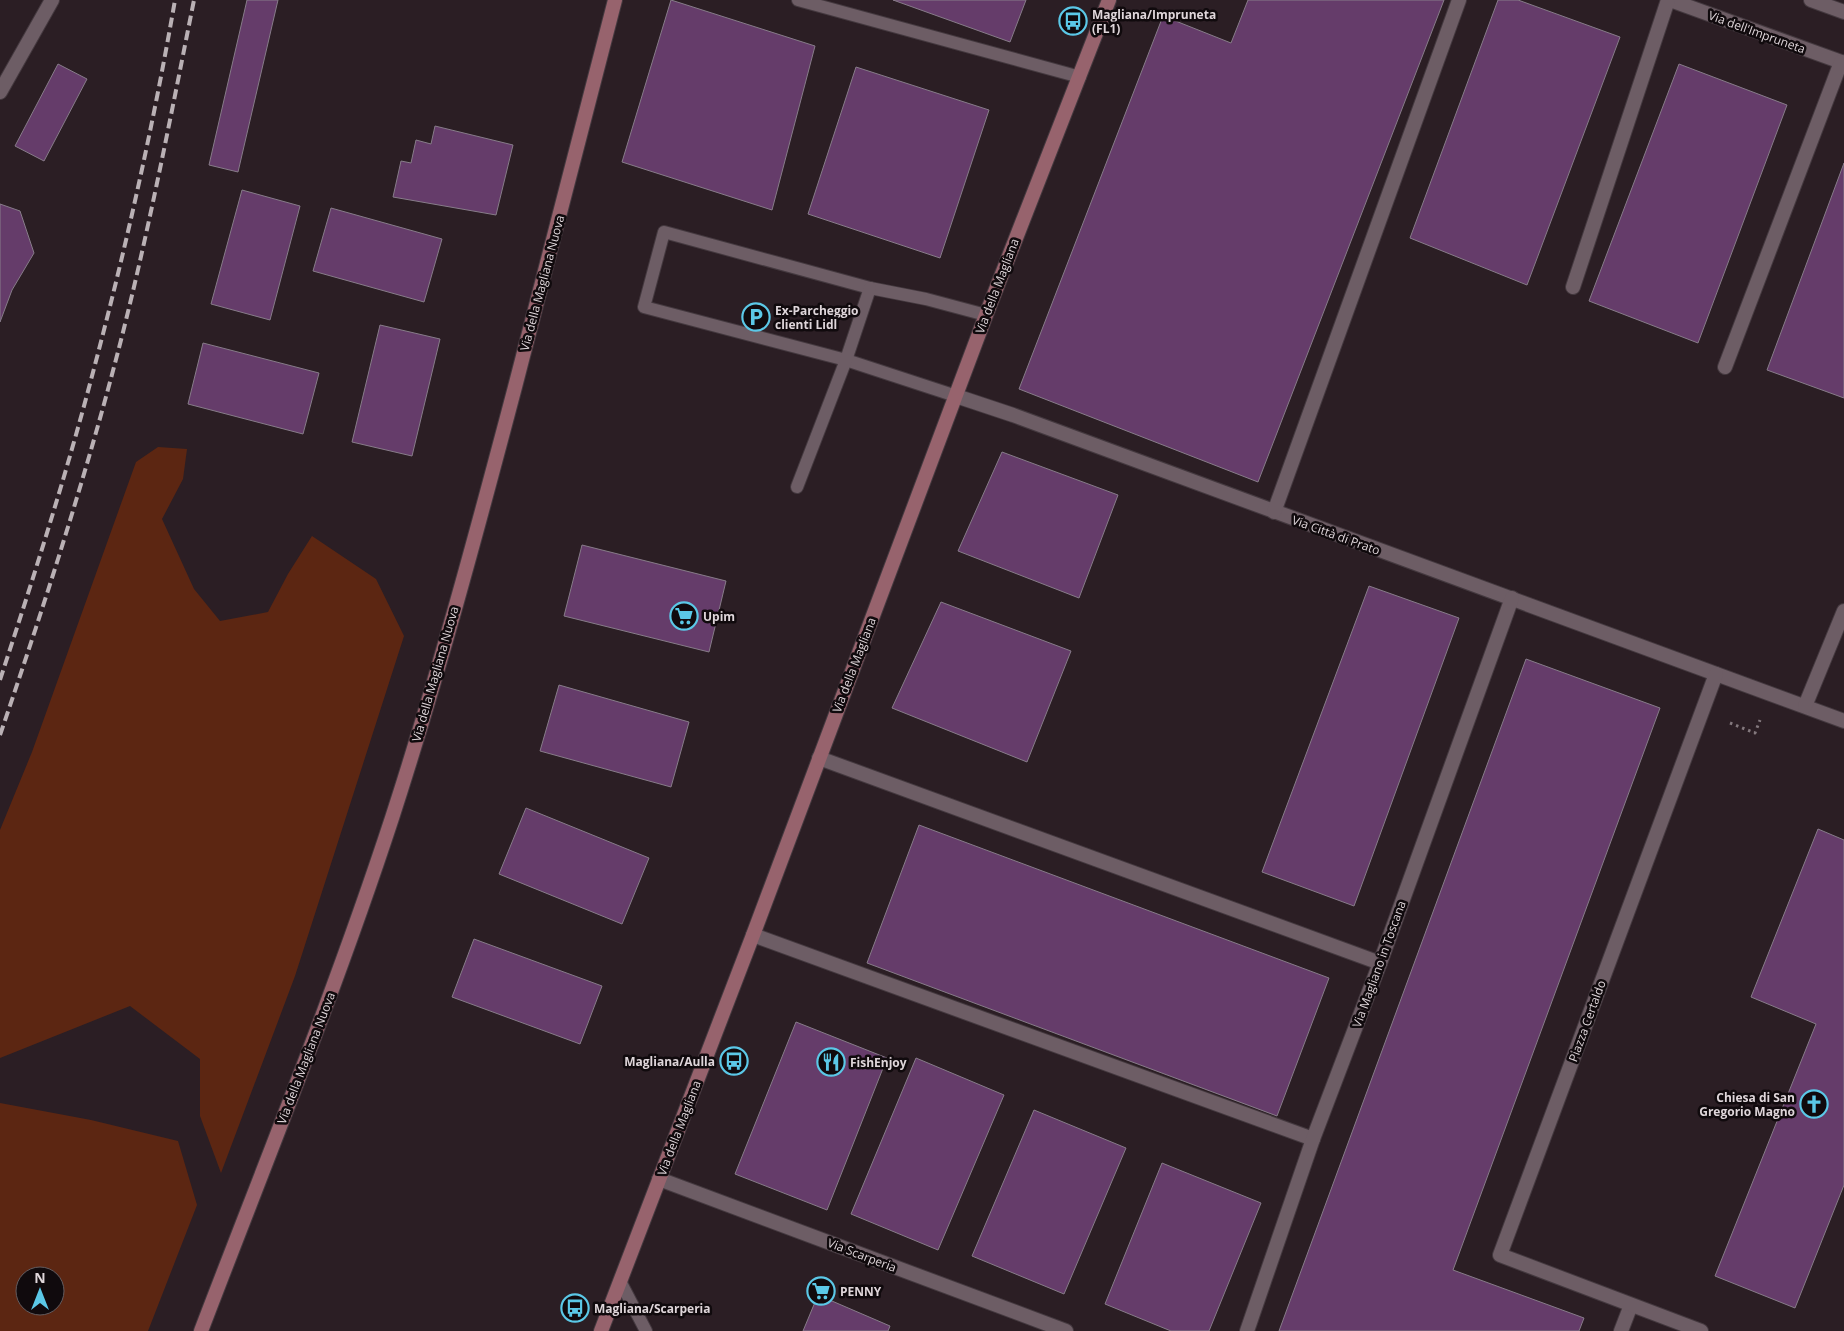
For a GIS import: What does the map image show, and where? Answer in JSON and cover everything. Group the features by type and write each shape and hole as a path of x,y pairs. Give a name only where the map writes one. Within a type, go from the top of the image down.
{"main road":[{"name":"Via della Magliana Nuova","path":"201,1331 352,935 400,791 485,500 615,0"},
{"name":"Via della Magliana","path":"601,1331 753,935 986,315 1109,0"}],"street":[{"path":"0,92 52,0"},
{"path":"1274,512 1459,0"},
{"path":"1572,287 1669,0"},
{"name":"Via dell'Impruneta","path":"1669,0 1842,63"},
{"path":"1811,0 1844,12"},
{"path":"1725,367 1842,63"},
{"name":"Via Città di Prato","path":"956,396 1014,415 1716,674"},
{"name":"Via Magliano in Toscana","path":"1247,1331 1313,1139 1380,964 1512,598"},
{"path":"1805,706 1844,611"},
{"path":"1716,674 1844,721"},
{"name":"Piazza Certaldo","path":"1701,1331 1500,1255 1716,674"},
{"path":"820,758 1380,964"},
{"path":"753,935 1313,1139"},
{"name":"Via Scarperia","path":"659,1180 1066,1331"},
{"path":"1621,1331 1631,1305"}],"lane":[{"path":"798,0 1080,76"},
{"path":"956,396 846,360 644,307 664,232 870,288 926,299 986,315"},
{"path":"796,487 846,360 870,288"},
{"path":"620,1281 646,1331"}],"path":[{"path":"1730,723 1755,733 1760,720"}],"shaded area":[{"path":"158,447 187,449 183,479 162,519 194,589 220,621 268,612 288,574 312,536 376,579 404,636 295,976 221,1173 200,1116 200,1059 130,1006 0,1058 0,830 32,752 136,462"},
{"path":"0,1103 91,1120 178,1141 197,1205 148,1331 0,1331"}],"building":[{"path":"247,0 278,0 238,172 209,165"},
{"path":"671,0 815,46 772,210 622,162"},
{"path":"893,0 1026,0 1010,42"},
{"path":"1248,0 1444,0 1258,482 1019,389 1163,16 1231,43"},
{"path":"1498,0 1518,0 1620,37 1527,285 1410,238"},
{"path":"58,64 87,79 44,161 15,146"},
{"path":"1679,64 1787,105 1698,343 1589,301"},
{"path":"856,67 989,110 940,258 808,214"},
{"path":"435,126 513,145 496,215 393,197 401,161 411,163 416,140 431,144"},
{"path":"1844,163 1844,398 1767,370"},
{"path":"242,190 300,206 270,320 211,304"},
{"path":"0,204 20,211 34,253 12,290 0,322"},
{"path":"331,208 442,239 424,302 313,271"},
{"path":"380,325 440,339 412,456 352,442"},
{"path":"203,343 319,373 303,434 188,404"},
{"path":"1002,452 1118,495 1079,598 958,551"},
{"path":"582,545 726,581 709,652 564,616"},
{"path":"1369,586 1459,618 1354,906 1262,872"},
{"path":"941,602 1071,651 1027,762 892,708"},
{"path":"1526,659 1660,708 1453,1270 1584,1318 1579,1331 1279,1331"},
{"path":"559,685 689,722 671,787 540,751"},
{"path":"526,808 649,858 622,924 499,874"},
{"path":"919,825 1329,978 1277,1116 867,963"},
{"name":"Chiesa di San Gregorio Magno","path":"1818,829 1844,840 1844,1185 1795,1308 1715,1276 1816,1024 1751,997"},
{"path":"474,939 602,986 580,1044 452,997"},
{"path":"796,1022 887,1058 827,1210 735,1174"},
{"path":"916,1058 1004,1095 938,1250 851,1214"},
{"path":"1034,1110 1126,1148 1064,1294 972,1256"},
{"path":"1162,1163 1261,1203 1209,1331 1171,1331 1105,1304"},
{"path":"818,1295 890,1326 888,1331 803,1331"}],"railway":[{"path":"0,680 60,491 104,329 148,142 175,0"},
{"path":"0,735 64,541 120,344 150,215 194,0"}],"place":[{"name":"Magliana/Impruneta (FL1)","path":"1073,21"},
{"name":"Ex-Parcheggio clienti Lidl","path":"756,317"},
{"name":"Upim","path":"684,616"},
{"name":"Magliana/Aulla","path":"734,1061"},
{"name":"FishEnjoy","path":"831,1062"},
{"name":"Chiesa di San Gregorio Magno","path":"1814,1104"},
{"name":"PENNY","path":"821,1291"},
{"name":"Magliana/Scarperia","path":"575,1308"}]}
